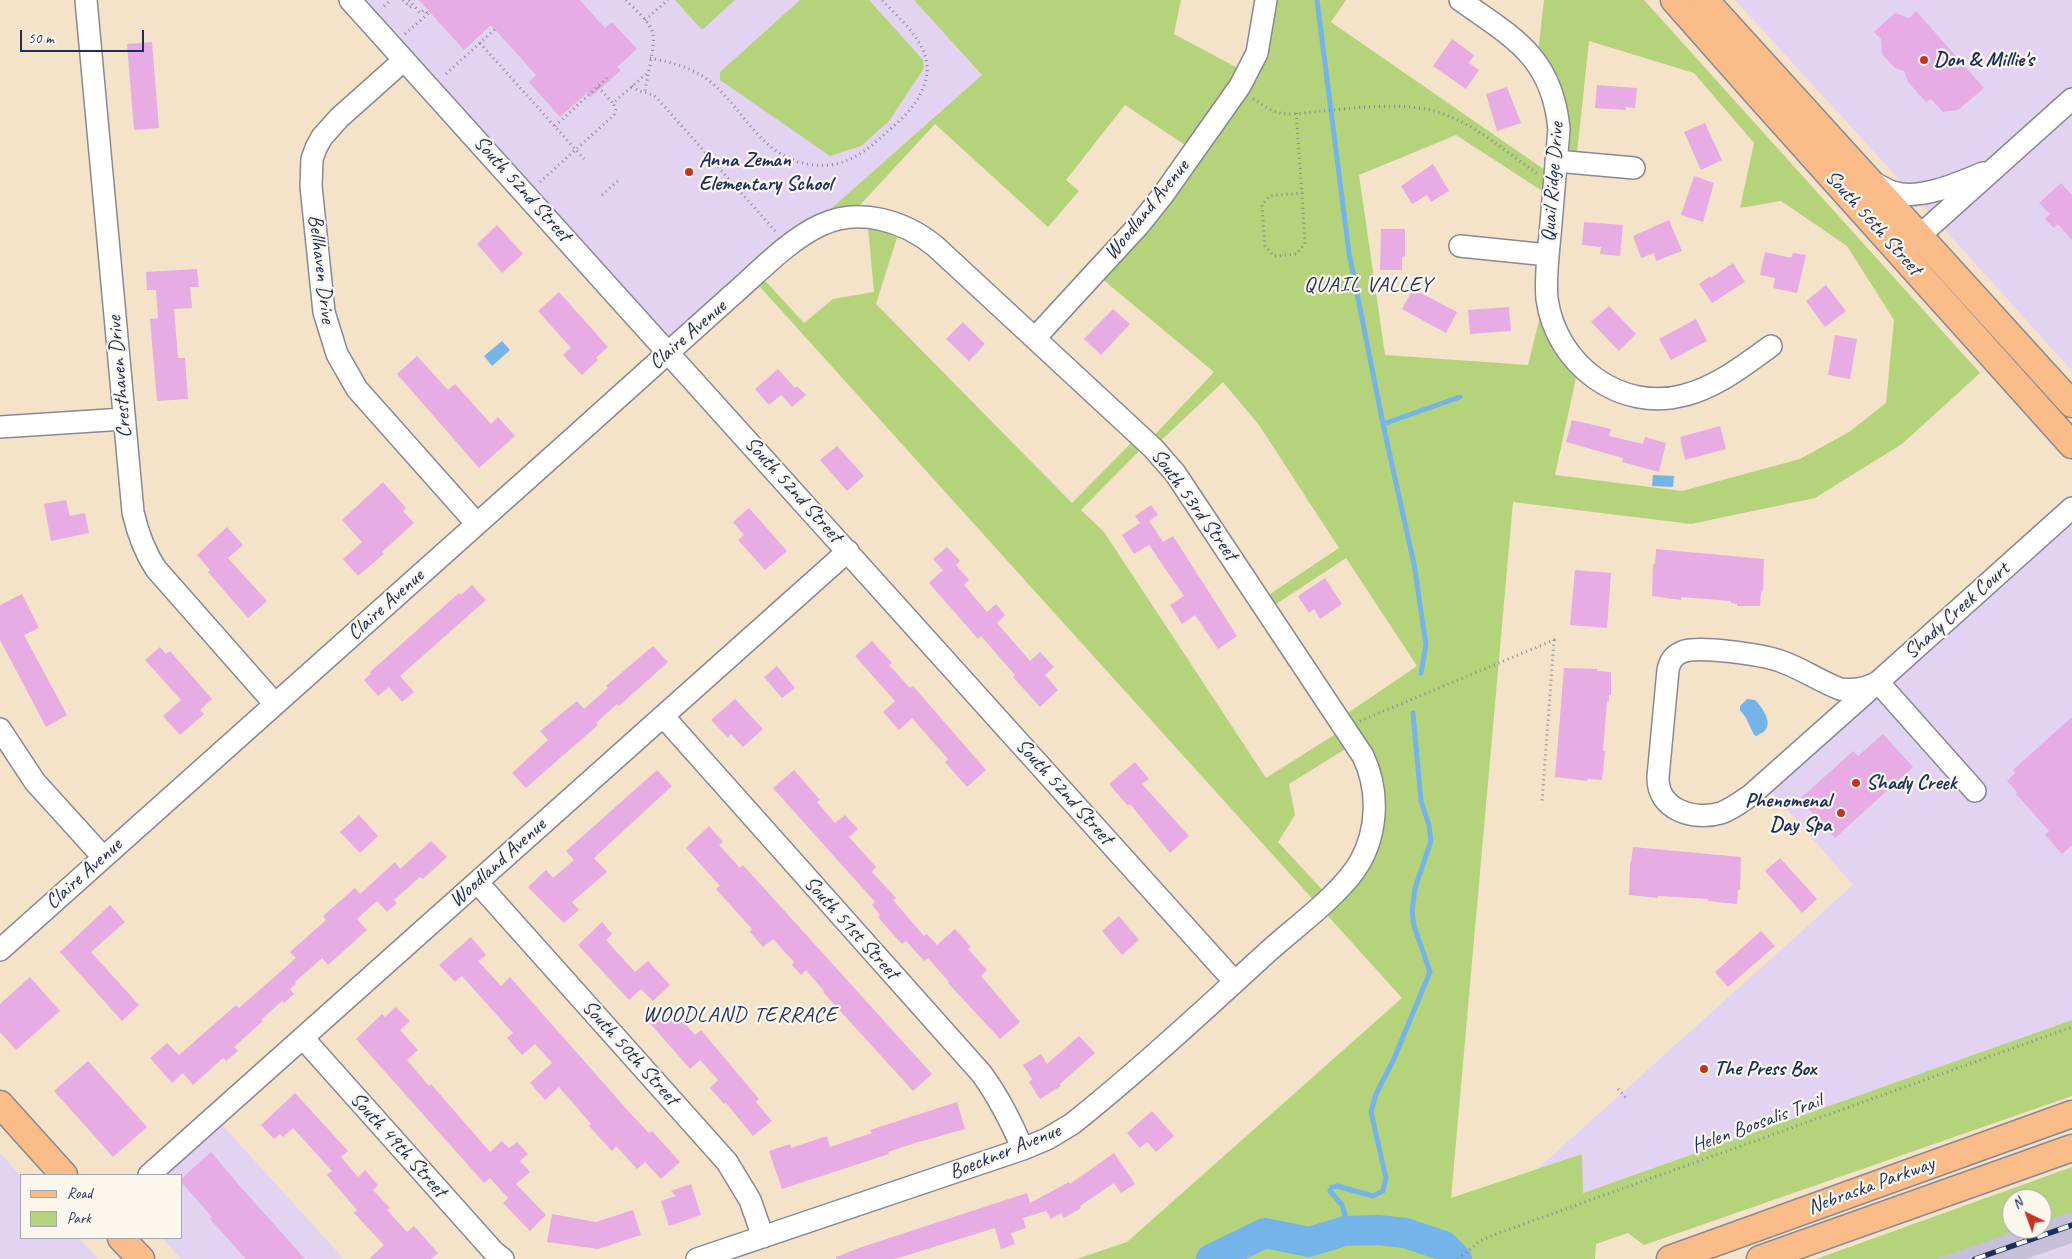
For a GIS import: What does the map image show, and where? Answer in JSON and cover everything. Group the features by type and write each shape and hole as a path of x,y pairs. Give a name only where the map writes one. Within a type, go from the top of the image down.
{"main road":[{"name":"South 56th Street","path":"1674,0 2072,445"},
{"name":"South 56th Street","path":"1705,0 2072,404"},
{"path":"0,1104 63,1174"},
{"name":"Nebraska Parkway","path":"1670,1259 2072,1114"},
{"name":"Nebraska Parkway","path":"1760,1259 2072,1148"},
{"path":"122,1239 140,1259"}],"street":[{"name":"Cresthaven Drive","path":"86,0 132,512 138,534 146,553 156,569 275,704"},
{"name":"South 52nd Street","path":"350,0 1235,982"},
{"name":"Woodland Avenue","path":"1035,338 1145,217 1247,73 1257,53 1266,0"},
{"name":"Quail Ridge Drive","path":"1460,0 1514,38 1526,49 1542,70 1557,108 1559,129 1548,255 1547,299 1559,338 1588,375 1616,390 1648,399 1687,395 1720,380 1771,346"},
{"name":"Bellhaven Drive","path":"404,60 339,118 322,137 312,159 312,186 324,312 337,354 357,389 477,524"},
{"path":"1900,253 2072,99"},
{"path":"1556,161 1634,168"},
{"path":"1869,180 1893,192 1904,194 1919,193 1961,182 1997,167"},
{"name":"South 53rd Street","path":"773,260 821,225 838,219 860,217 888,220 909,229 927,240 1035,338 1153,448 1176,473 1363,756 1369,770 1374,796 1374,817 1371,836 1354,872 1329,897"},
{"path":"1460,246 1548,255"},
{"name":"Claire Avenue","path":"0,950 773,260"},
{"path":"0,428 124,419"},
{"name":"Shady Creek Court","path":"1878,682 1869,687 1850,690 1831,685 1782,662 1766,658 1701,649 1676,655 1670,663 1668,670 1658,778 1661,797 1670,806 1689,813 1711,815 1730,810 1751,795 1878,682 2072,508"},
{"name":"Woodland Avenue","path":"150,1174 848,551"},
{"path":"1878,682 1975,791"},
{"name":"South 51st Street","path":"663,716 981,1073 995,1092 1010,1119 1023,1149"},
{"path":"0,729 35,782 103,857"},
{"name":"South 50th Street","path":"477,882 727,1162 750,1200 763,1237"},
{"name":"Boeckner Avenue","path":"697,1259 1023,1149 1047,1139 1072,1124 1329,897"},
{"name":"South 49th Street","path":"303,1038 499,1255"}],"path":[{"path":"384,6 391,0"},
{"path":"403,0 410,8 413,4"},
{"path":"408,32 429,13 424,10 420,13 409,0"},
{"path":"626,0 645,20 654,35 645,93"},
{"path":"645,20 668,0"},
{"path":"650,58 678,65 705,78 769,146 788,159 818,166 846,162 871,147 908,113 917,101 927,77 928,63 922,45 882,0"},
{"path":"446,74 495,30"},
{"path":"480,43 584,159"},
{"path":"613,103 647,73"},
{"path":"555,126 607,78"},
{"path":"632,86 639,93 650,93 656,97 776,232"},
{"path":"540,182 614,115 616,109 613,103 598,87"},
{"path":"1253,99 1275,111 1287,114 1405,107 1428,110 1446,116 1482,134 1554,185"},
{"path":"1296,113 1302,194 1305,244 1296,254 1274,256 1265,246 1262,205 1270,196 1302,194"},
{"path":"602,195 620,179"},
{"path":"1359,721 1554,640 1542,802"},
{"name":"Helen Boosalis Trail","path":"1458,1259 1480,1241 1496,1234 2072,1027"},
{"path":"1618,1089 1628,1100"}],"shaded area":[{"name":"Anna Zeman Elementary School","path":"350,0 914,0 982,75 669,352"},
{"path":"1735,0 2072,0 2072,371 1927,210"},
{"path":"2072,508 2072,1020 1464,1235 1853,885 1764,783"},
{"path":"214,1116 344,1259 181,1259 163,1239 182,1239 182,1174 150,1174"},
{"path":"0,1153 20,1175 20,1239 80,1239 98,1259 0,1259"},
{"path":"2072,1196 2072,1243 2026,1259 1902,1259 2002,1232 2002,1239 2052,1239 2052,1203"},
{"path":"2072,1243 2072,1259 2026,1259"}],"green space":[{"path":"675,0 735,0 702,30"},
{"path":"800,0 869,0 923,60 924,68 889,121 861,146 830,156 720,80 720,72"},
{"path":"914,0 1181,0 1174,34 1247,73 1266,0 1346,0 1331,22 1555,177 1553,198 1456,135 1359,175 1385,355 1528,365 1547,288 1579,364 1555,475 1682,491 1800,459 1849,432 1886,403 1894,320 1847,246 1781,201 1740,208 1754,143 1694,73 1589,41 1576,163 1556,161 1537,62 1544,0 1644,0 1980,373 1902,444 1815,498 1691,524 1513,502 1451,1198 1582,1154 1583,1193 2072,1020 2072,1096 1644,1245 1628,1233 1596,1244 1595,1259 1077,1259 1127,1242 1402,998 752,278 758,273 804,323 833,299 874,292 867,217 901,225 876,304 1072,503 1139,435 1148,442 1214,372 1095,273 1194,151 1125,105 1066,180 1079,191 1048,227 935,124 848,218 773,260 982,75","holes":["1223,382 1259,425 1339,548 1261,600 1267,610 1346,558 1417,666 1339,719 1345,728 1266,778 1104,532 1081,510 1147,443 1153,448","1355,743 1371,836 1329,897 1278,842 1295,815 1289,784"]},
{"path":"2072,1167 2072,1212 2052,1219 2052,1189 2011,1189"},
{"path":"2002,1192 2002,1236 1936,1259 1816,1259"}],"water":[{"path":"502,341 510,350 492,366 484,356"},
{"path":"1653,475 1674,476 1673,487 1652,486"},
{"path":"1747,699 1755,700 1767,717 1766,729 1757,736 1754,735 1740,710 1740,706"}],"building":[{"path":"419,0 580,0 605,28 612,22 637,49 617,67 621,70 591,97 587,93 560,117 529,82 536,75 491,25 464,50"},
{"name":"Don & Millie's","path":"1916,11 1984,88 1958,110 1943,112 1931,99 1926,102 1908,82 1904,71 1895,68 1882,54 1881,39 1874,32 1895,13 1909,18"},
{"path":"1452,39 1474,55 1469,63 1479,70 1466,89 1433,66"},
{"path":"152,42 159,128 134,130 127,44"},
{"path":"1597,85 1637,88 1635,108 1626,107 1626,110 1595,108"},
{"path":"1507,87 1521,123 1497,131 1486,94"},
{"path":"1705,123 1722,160 1701,170 1684,132"},
{"path":"1433,164 1449,191 1431,202 1427,195 1412,204 1401,186"},
{"path":"1694,176 1714,183 1703,222 1681,215"},
{"path":"2061,183 2072,195 2072,240 2058,224 2054,228 2045,219 2050,214 2039,203"},
{"path":"1669,220 1682,251 1656,261 1654,253 1641,258 1633,236"},
{"path":"1584,222 1623,225 1620,256 1600,254 1601,247 1582,245"},
{"path":"497,225 523,254 502,273 477,244"},
{"path":"1381,229 1405,229 1405,256 1402,257 1402,270 1380,270"},
{"path":"1765,252 1791,258 1793,253 1806,255 1797,293 1773,288 1775,278 1760,275"},
{"path":"1733,263 1745,282 1712,303 1699,284"},
{"path":"197,269 199,287 190,287 192,308 174,309 178,358 185,358 188,399 157,401 150,319 158,318 156,290 147,290 146,272"},
{"path":"1826,285 1846,311 1825,327 1806,301"},
{"path":"1413,289 1457,312 1446,333 1402,309"},
{"path":"559,292 608,347 596,358 598,360 582,375 563,355 571,348 538,311"},
{"path":"1609,306 1636,334 1619,351 1591,322"},
{"path":"1509,307 1511,331 1470,334 1468,310"},
{"path":"1113,309 1130,324 1101,355 1084,339"},
{"path":"1696,319 1707,341 1671,360 1659,339"},
{"path":"963,322 985,344 969,361 946,339"},
{"path":"1835,335 1857,339 1850,379 1828,375"},
{"path":"417,356 448,390 455,384 491,424 498,417 515,436 479,468 397,374"},
{"path":"778,369 795,388 797,386 806,395 792,407 781,395 769,405 755,389"},
{"path":"1572,420 1611,429 1609,436 1643,444 1645,437 1666,443 1659,472 1622,462 1623,458 1566,442"},
{"path":"1720,426 1726,449 1685,460 1680,437"},
{"path":"837,446 864,476 847,491 820,460"},
{"path":"383,482 406,508 403,511 414,523 382,552 384,554 358,576 343,559 362,542 342,520"},
{"path":"66,500 70,516 85,513 89,533 51,541 44,504"},
{"path":"1151,505 1158,515 1149,521 1163,542 1173,536 1237,636 1218,649 1195,615 1182,624 1170,605 1184,596 1149,545 1134,554 1122,535 1140,523 1135,516"},
{"path":"749,508 787,551 765,570 738,540 744,535 733,522"},
{"path":"227,527 243,545 228,558 267,601 248,618 208,572 210,570 197,555"},
{"path":"947,547 960,561 956,565 969,580 964,585 987,612 996,604 1005,615 997,623 1030,661 1040,652 1054,667 1045,675 1058,690 1040,707 1013,677 1015,675 981,636 978,639 929,583 943,570 933,559"},
{"path":"1656,549 1764,559 1763,591 1761,592 1760,606 1737,606 1737,604 1731,603 1731,601 1681,597 1681,600 1652,596 1653,564 1655,564"},
{"path":"1575,570 1611,573 1607,628 1570,625"},
{"path":"1325,578 1342,604 1320,619 1314,609 1309,613 1298,596"},
{"path":"472,585 486,600 400,676 414,692 402,702 389,687 378,696 364,680 371,674 370,672 459,593 461,595"},
{"path":"22,594 39,628 24,635 67,715 46,727 0,640 0,605"},
{"path":"872,641 892,663 889,665 910,688 913,686 986,770 967,787 945,762 948,759 912,718 899,730 883,712 895,701 855,656"},
{"path":"653,646 668,662 619,706 617,704 596,723 598,725 526,788 512,773 548,740 540,731 577,701 584,709 608,688 606,686"},
{"path":"160,647 166,654 170,651 212,699 200,710 204,714 180,735 163,716 181,700 145,660"},
{"path":"777,666 795,688 782,698 764,677"},
{"path":"1564,668 1597,669 1597,671 1611,672 1611,695 1609,695 1609,701 1607,701 1602,780 1588,779 1587,781 1555,777"},
{"path":"735,699 763,729 743,747 731,734 728,738 711,720"},
{"path":"2072,717 2072,845 2062,854 2045,835 2049,831 2007,781 2015,773 2013,770"},
{"name":"Shady Creek","path":"1883,734 1913,767 1835,838 1800,799 1853,751 1858,756"},
{"path":"1135,762 1149,779 1142,784 1189,836 1170,853 1130,804 1128,806 1109,784"},
{"path":"657,770 672,786 594,858 607,872 572,902 579,910 564,923 528,887 546,870 553,878 574,860 566,851"},
{"path":"794,770 820,800 817,802 835,823 845,815 858,829 849,837 876,867 872,872 896,898 893,900 924,936 927,934 937,945 955,929 971,947 968,949 987,970 981,976 1020,1022 1000,1039 948,983 928,958 924,961 906,941 902,944 889,930 878,917 880,915 872,905 875,902 773,788"},
{"path":"359,815 378,836 360,853 340,832"},
{"path":"709,826 723,842 719,845 740,868 743,865 932,1074 913,1091 823,992 806,970 801,975 792,965 794,962 773,939 763,947 750,932 752,929 716,889 720,886 686,848"},
{"path":"431,841 447,857 423,879 420,877 394,900 397,903 387,912 377,901 357,919 367,930 328,965 322,958 295,982 296,984 290,989 294,994 284,1003 282,1001 261,1020 263,1021 234,1047 238,1051 226,1061 223,1058 193,1085 183,1073 172,1083 150,1058 167,1043 179,1055 236,1005 239,1008 296,958 290,952 326,920 323,916 355,888 360,894 395,862 400,869"},
{"path":"1633,847 1741,857 1740,890 1738,890 1737,904 1708,901 1708,899 1658,896 1658,898 1629,895 1630,862"},
{"path":"1780,858 1817,899 1802,913 1765,871"},
{"path":"110,905 125,922 91,952 139,1005 122,1021 60,952"},
{"path":"1119,916 1139,940 1122,955 1102,931"},
{"path":"602,922 612,934 606,940 635,972 648,961 670,985 653,1001 641,989 629,1000 578,945"},
{"path":"1761,931 1775,946 1728,987 1715,972"},
{"path":"471,937 486,955 478,961 501,986 510,977 630,1113 649,1133 652,1131 680,1162 661,1179 645,1162 637,1169 616,1146 612,1151 589,1126 591,1124 559,1087 545,1100 530,1083 552,1063 535,1044 522,1055 507,1038 513,1033 462,976 455,982 439,965"},
{"path":"30,977 60,1011 16,1050 0,1032 0,1004"},
{"path":"668,1004 695,1035 701,1030 759,1099 756,1102 772,1121 753,1136 726,1103 724,1104 710,1088 718,1080 700,1060 690,1069 648,1021"},
{"path":"396,1007 410,1021 400,1030 418,1050 407,1060 429,1086 431,1084 490,1152 502,1141 509,1148 517,1142 528,1154 520,1161 530,1172 516,1184 546,1215 530,1231 503,1203 508,1198 490,1178 484,1183 356,1039 382,1014 385,1017"},
{"path":"1079,1036 1095,1053 1060,1084 1061,1086 1040,1099 1029,1082 1032,1079 1023,1065 1041,1054 1047,1064"},
{"path":"88,1061 147,1127 113,1157 54,1091"},
{"path":"295,1093 348,1151 341,1157 358,1177 365,1170 378,1185 373,1190 390,1208 387,1210 407,1232 414,1226 438,1253 431,1259 369,1259 384,1245 354,1213 357,1210 327,1175 332,1171 293,1128 283,1137 280,1134 274,1139 261,1125"},
{"path":"957,1102 965,1129 915,1143 888,1152 889,1154 782,1189 769,1151 790,1144 791,1148 827,1136 830,1147 872,1133 870,1130"},
{"path":"1152,1111 1174,1136 1156,1152 1147,1142 1140,1148 1127,1133"},
{"path":"211,1152 305,1259 246,1259 210,1219 212,1217 182,1183 182,1178"},
{"path":"1114,1153 1135,1184 1121,1193 1114,1183 1080,1206 1081,1208 1064,1218 1061,1213 1051,1219 1046,1211 1023,1218 1026,1228 1011,1233 1015,1244 1001,1249 995,1228 895,1259 836,1259 836,1257 859,1248 1027,1193 1030,1203 1069,1182 1070,1184"},
{"path":"691,1184 701,1215 669,1226 661,1201 676,1196 671,1191"},
{"path":"633,1210 641,1235 598,1249 547,1242 552,1214 596,1222"}],"waterway":[{"path":"1317,0 1349,253 1383,424 1414,564 1426,645 1421,673"},
{"path":"1383,424 1460,397"},
{"path":"1345,1231 1345,1215 1342,1205 1330,1191 1332,1187 1337,1186 1373,1196 1383,1191 1386,1178 1371,1112 1376,1094 1393,1061 1430,972 1414,926 1412,912 1415,888 1431,841 1429,825 1421,801 1413,713"},
{"path":"1211,1259 1265,1233 1309,1242 1345,1231 1378,1230 1405,1233 1444,1246 1457,1259"}],"railway":[{"path":"1975,1259 2072,1225"}],"place":[{"name":"Don & Millie's","path":"1924,60"},
{"name":"Anna Zeman Elementary School","path":"689,172"},
{"name":"Shady Creek","path":"1856,783"},
{"name":"Phenomenal Day Spa","path":"1841,813"},
{"name":"The Press Box","path":"1704,1069"}],"district":[{"name":"QUAIL VALLEY","path":"1368,285"},
{"name":"WOODLAND TERRACE","path":"740,1015"}]}
